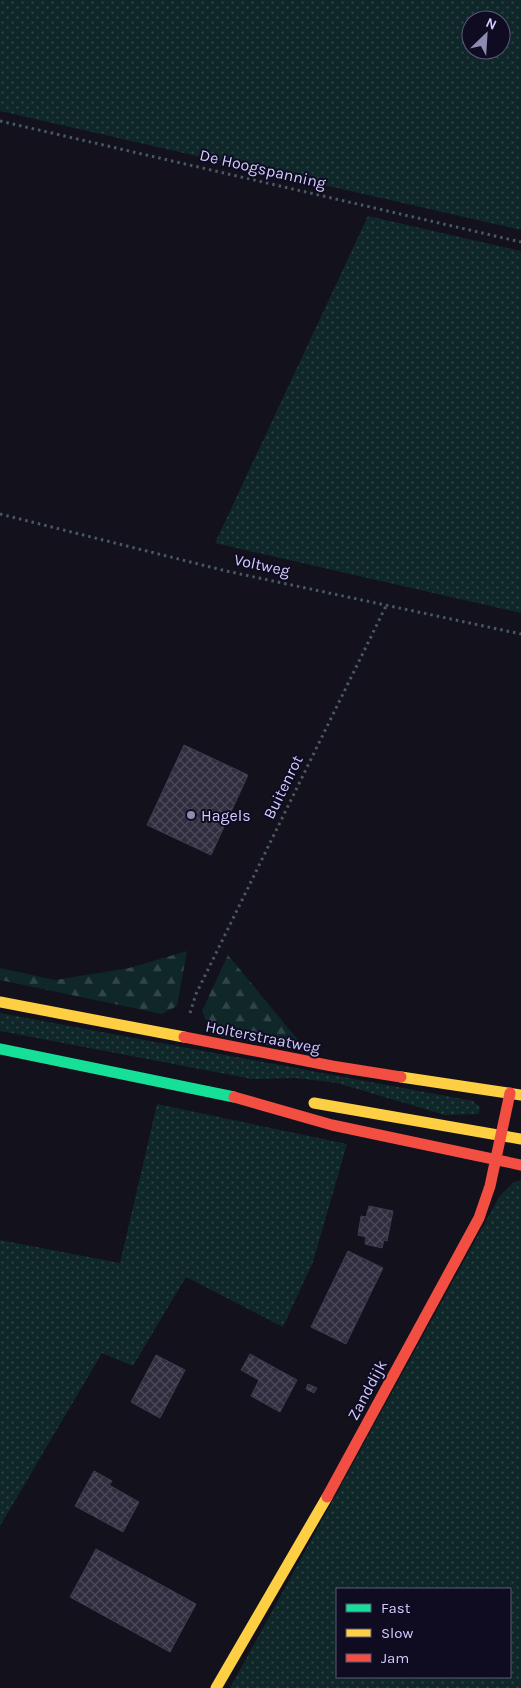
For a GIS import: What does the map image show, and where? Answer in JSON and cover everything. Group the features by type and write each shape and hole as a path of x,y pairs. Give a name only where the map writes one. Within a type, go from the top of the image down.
{"street":[{"name":"Holterstraatweg","path":"0,1002 184,1039 332,1066 515,1094"},
{"path":"0,1050 248,1100 332,1125 521,1165"},
{"name":"Zanddijk","path":"216,1688 348,1460 479,1218 496,1160 500,1134 515,1094"},
{"path":"248,1100 297,1102 500,1134 521,1139"}],"path":[{"name":"De Hoogspanning","path":"0,121 521,242"},
{"name":"Voltweg","path":"0,514 226,571 521,634"},
{"name":"Buitenrot","path":"184,1039 196,994 387,604"}],"green space":[{"path":"0,0 521,0 521,230 0,111"},
{"path":"368,216 521,251 521,613 215,543"},
{"path":"187,951 177,1006 162,1014 0,980 0,968 55,980 129,968"},
{"path":"228,955 308,1052 212,1035 202,1011"},
{"path":"0,1013 473,1101 480,1107 479,1114 445,1115 337,1083 296,1078 252,1079 0,1031"},
{"path":"157,1104 347,1144 313,1262 283,1327 186,1277 133,1366 102,1353 0,1526 0,1240 120,1263"},
{"path":"521,1180 521,1688 230,1688 499,1197 514,1182"}],"building":[{"path":"184,745 248,775 211,855 147,825"},
{"path":"369,1206 393,1211 387,1241 384,1240 382,1248 365,1244 366,1237 358,1235 361,1216 366,1217"},
{"path":"348,1251 383,1268 346,1344 311,1327"},
{"path":"250,1354 297,1380 280,1412 251,1396 259,1380 241,1370"},
{"path":"156,1355 185,1370 160,1418 131,1402"},
{"path":"308,1384 317,1388 314,1393 306,1389"},
{"path":"94,1471 112,1481 109,1485 139,1502 123,1532 75,1506"},
{"path":"96,1549 196,1604 170,1652 70,1597"}],"traffic: fast":[{"path":"0,1049 234,1097"}],"traffic: slow":[{"path":"0,1002 184,1037"},
{"path":"401,1077 521,1095"},
{"path":"314,1103 521,1139"},
{"path":"216,1688 327,1497"}],"traffic: jam":[{"path":"184,1037 332,1066 401,1077"},
{"path":"327,1497 479,1218 490,1186 510,1093"},
{"path":"234,1097 332,1125 521,1165"}],"place":[{"name":"Hagels","path":"191,815"}]}
